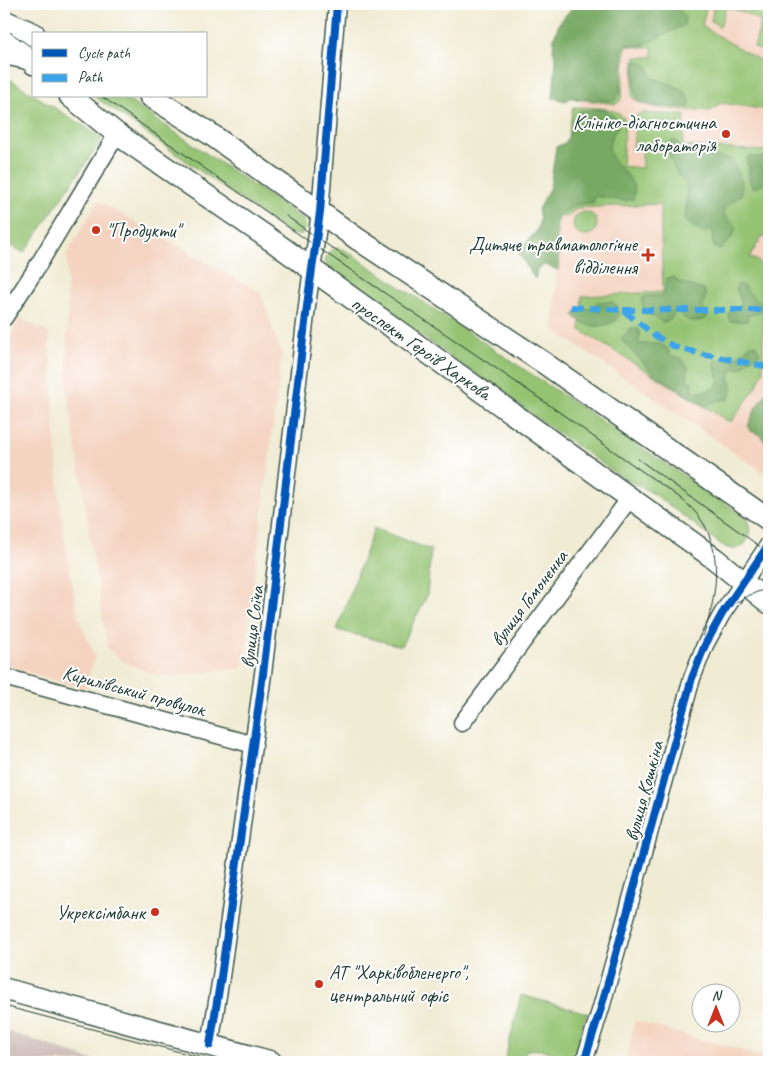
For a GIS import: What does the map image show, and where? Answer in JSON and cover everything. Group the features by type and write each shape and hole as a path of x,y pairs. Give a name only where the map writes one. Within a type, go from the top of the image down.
{"main road":[{"path":"4,21 32,33"},
{"path":"4,32 32,62"},
{"name":"проспект Героїв Харкова","path":"72,98 117,134 274,242 715,559 769,603"},
{"path":"153,98 209,134 361,242 544,363 769,520"},
{"path":"4,989 271,1062"}],"street":[{"name":"вулиця Соїча","path":"210,1045 254,745 311,270 320,212 337,4"},
{"path":"4,56 32,63"},
{"path":"4,318 117,134"},
{"name":"вулиця Гомоненка","path":"462,723 630,498"},
{"name":"вулиця Кошкіна","path":"584,1062 601,1008 692,678 714,626 769,544"},
{"name":"Кирилівський провулок","path":"4,677 254,745"}],"shaded area":[{"path":"683,4 769,4 769,476 554,330 558,230 596,16 680,20"},
{"path":"98,201 260,292 282,355 243,668 160,677 122,661 107,647 67,389 67,254"},
{"path":"20,318 49,333 60,511 78,618 95,656 85,689 4,665 4,348"},
{"path":"635,1021 769,1058 769,1062 625,1062"},
{"path":"4,1030 98,1062 4,1062"}],"green space":[{"path":"575,4 674,4 685,17 684,25 643,45 627,45 622,49 623,61 620,93 615,100 570,98 566,101 553,98 556,59 553,49 554,38 559,23"},
{"path":"591,4 677,4 682,7 683,4 707,4 702,26 769,66 769,110 721,103 711,111 681,110 638,102 632,97 634,61 636,57 652,57 653,48 626,46 620,101 616,104 575,99"},
{"path":"714,4 769,4 769,55 754,47 761,22 745,13 726,7 720,27 711,21"},
{"path":"640,61 649,68 652,78 678,87 688,95 689,107 651,106 639,102 635,92 634,77 635,62"},
{"path":"4,75 32,94 32,98 39,98 103,138 24,253 4,242"},
{"path":"97,98 125,98 304,220 306,226 302,234 288,233"},
{"path":"573,107 603,108 617,112 622,116 625,121 622,166 642,168 642,149 633,148 636,116 642,113 685,115 683,146 769,151 769,237 767,239 762,236 750,257 758,261 763,269 763,371 757,386 732,421 728,421 580,330 582,296 663,292 660,204 577,208 567,217 561,216 556,211"},
{"path":"601,109 610,113 617,123 618,127 612,137 609,148 615,161 633,184 633,199 624,201 597,196 594,198 594,202 575,205 563,213 557,221 558,270 544,265 537,270 535,279 519,254 537,231 540,220 538,209 550,187 556,147 566,142 579,111"},
{"path":"678,142 682,153 732,159 742,181 741,195 724,208 724,215 736,228 731,238 720,250 714,247 712,240 714,234 710,229 703,233 686,221 687,187 675,169 670,155 668,143"},
{"path":"749,156 769,158 769,180 757,187 752,187 749,179 747,158"},
{"path":"585,212 590,213 596,219 596,229 590,235 585,236 580,235 574,229 573,224 574,219 580,213"},
{"path":"337,248 345,250 738,512 746,519 750,528 745,544 733,549 721,544 654,494 618,475 328,270 325,260 330,251"},
{"path":"673,277 681,283 704,290 705,298 702,306 707,318 691,321 675,312 670,320 662,323 656,317 646,314 642,302 643,298 664,295 667,278"},
{"path":"741,284 762,305 760,312 747,316 747,321 730,321 728,313 741,305 736,289 737,285"},
{"path":"612,302 618,306 619,315 614,322 593,326 583,323 574,316 577,310 592,308 596,303"},
{"path":"628,329 639,330 639,344 660,344 667,348 670,355 682,359 688,367 687,381 692,382 691,389 698,393 715,388 719,381 714,361 739,356 749,346 755,344 760,353 741,368 733,369 729,379 732,389 728,399 718,400 706,406 653,373 625,344 622,339 623,336 627,333"},
{"path":"769,393 769,444 764,441 761,435 750,431 748,426 756,407 766,394"},
{"path":"374,528 431,550 427,596 401,646 337,630"},
{"path":"521,995 587,1013 573,1062 550,1052 539,1050 527,1050 521,1061 505,1059"}],"tram line":[{"path":"4,28 32,48"},
{"path":"104,98 670,490 685,502 704,524 712,543 715,562 715,583 712,603 701,643 687,681 582,1062"},
{"path":"286,216 348,259"},
{"path":"638,459 769,553"},
{"path":"707,635 719,618 733,605 750,595 769,588"},
{"path":"4,1006 218,1062"}],"marked path":[{"path":"571,307 623,310 654,335 675,347 769,367"},
{"path":"623,310 769,310"}],"cycle path":[{"path":"210,1045 263,674 320,212 337,4"},
{"path":"584,1062 601,1008 692,678 705,645 722,614 769,544"}],"place":[{"name":"Клініко-діагностична лабораторія","path":"726,134"},
{"name":"\"Продукти\"","path":"96,230"},
{"name":"Дитяче травматологічне відділення","path":"648,255"},
{"name":"Укрексімбанк","path":"155,912"},
{"name":"АТ \"Харківобленерго\", центральний офіс","path":"319,984"}]}
